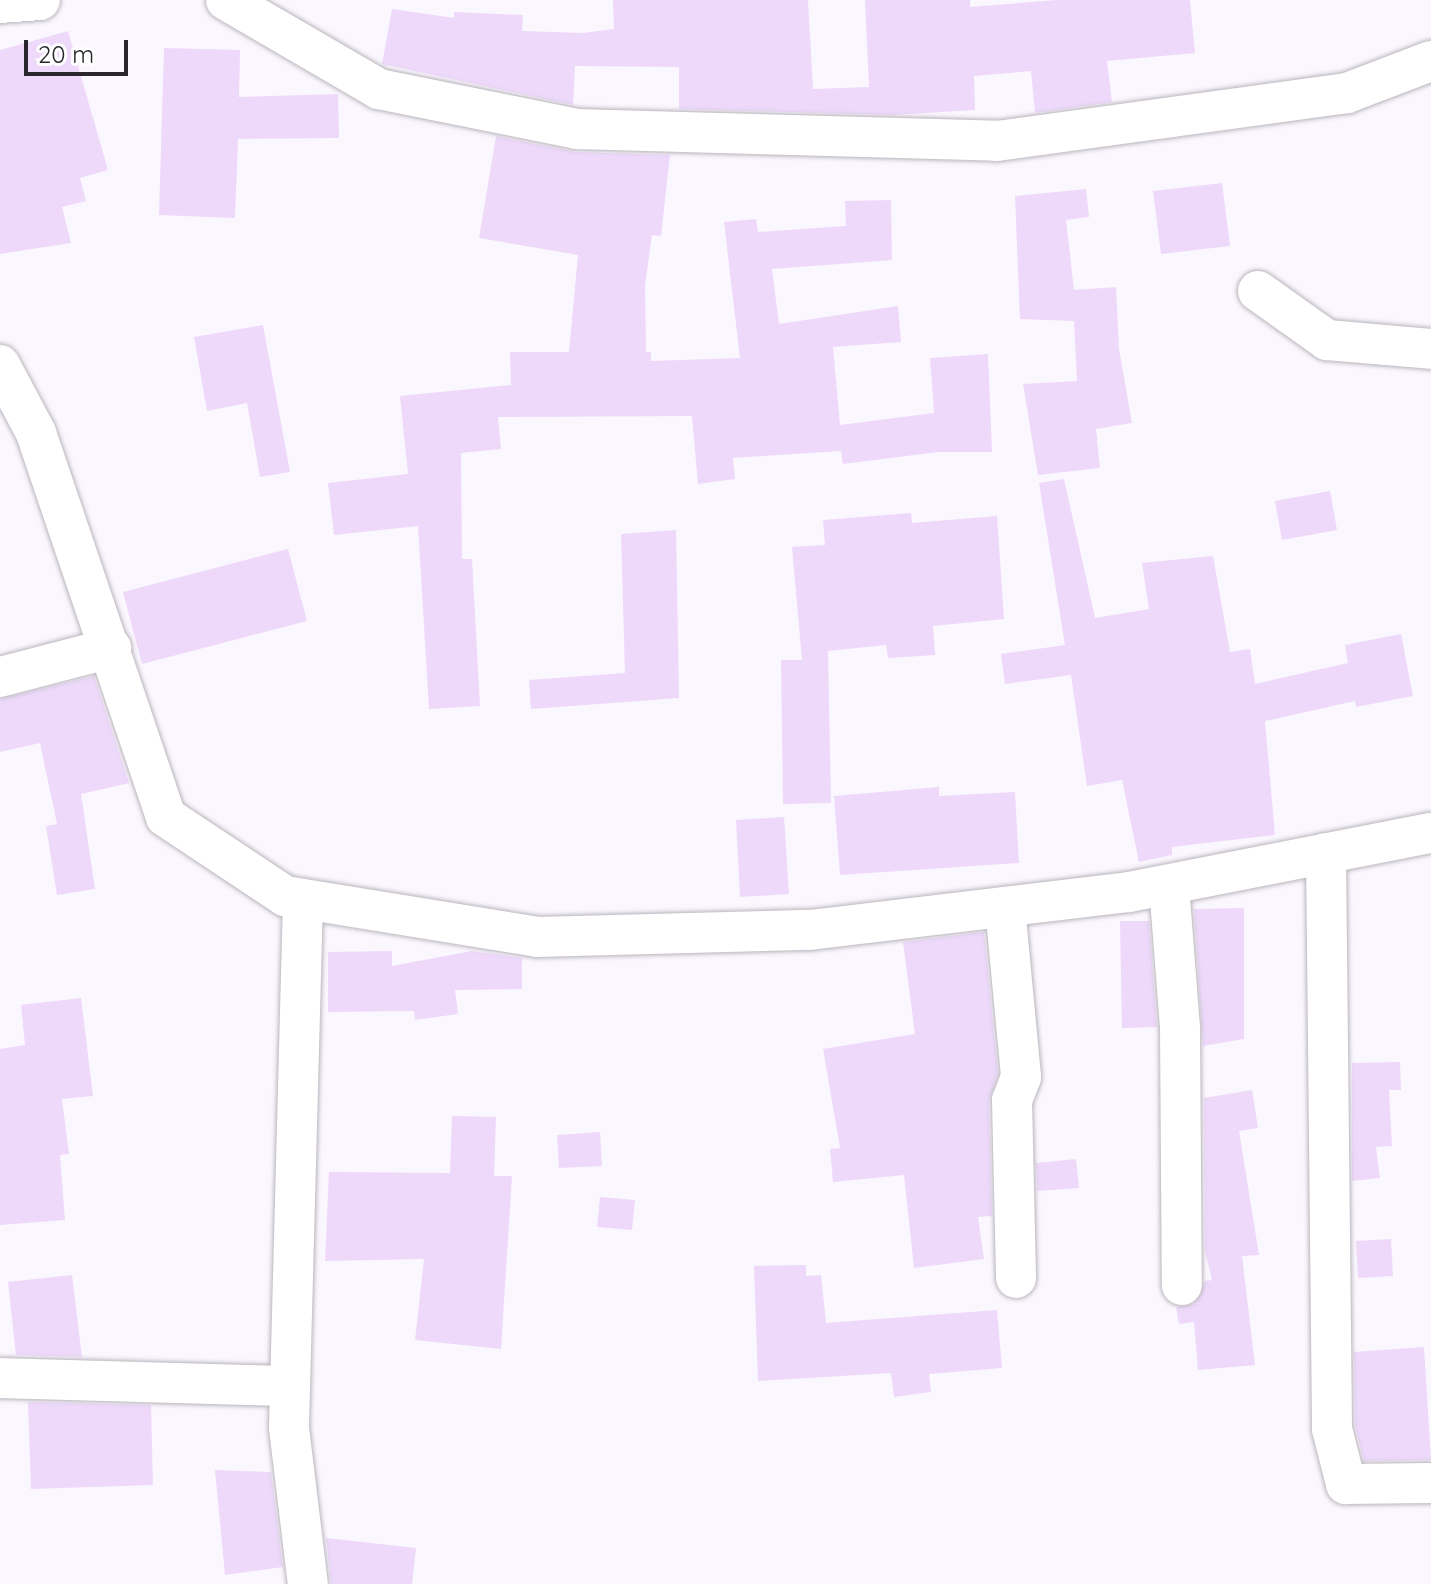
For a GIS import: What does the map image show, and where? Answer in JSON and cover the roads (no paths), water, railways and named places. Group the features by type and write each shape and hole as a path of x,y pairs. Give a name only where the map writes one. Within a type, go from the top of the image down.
{"street":[{"path":"0,3 40,0"},
{"path":"226,0 379,89 577,129 997,141 1347,93 1431,61"},
{"path":"1258,291 1327,340 1431,349"},
{"path":"0,365 36,433 166,817 285,896 537,937 810,930 1169,885 1431,833"},
{"path":"0,677 111,648"},
{"path":"1326,853 1332,1429 1346,1484 1431,1483"},
{"path":"1169,885 1180,1028 1182,1285"},
{"path":"303,899 289,1428 308,1584"},
{"path":"1005,907 1021,1077 1012,1100 1016,1278"},
{"path":"0,1378 290,1386"}]}
